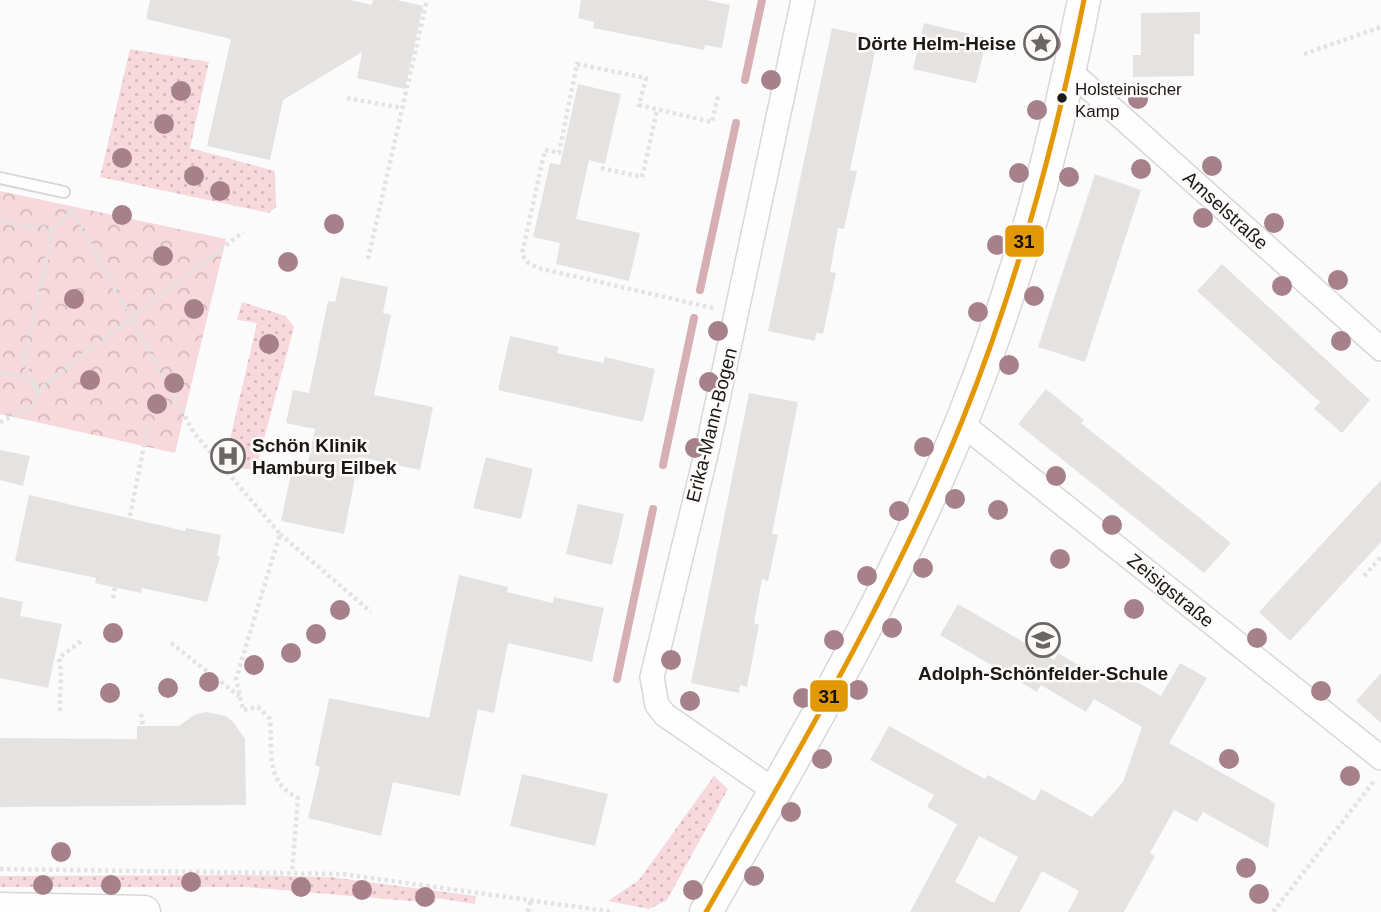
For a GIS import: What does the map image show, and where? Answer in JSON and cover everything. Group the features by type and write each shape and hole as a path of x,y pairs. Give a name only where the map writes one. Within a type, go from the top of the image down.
{"street":[{"name":"Erika-Mann-Bogen","path":"775,791 665,715 657,705 652,677 738,313 803,0"},
{"path":"706,912 853,652 961,423 1020,260 1070,71 1084,0"},
{"name":"Amselstraße","path":"1070,71 1381,348"},
{"name":"Zeisigstraße","path":"961,423 1381,758"},
{"path":"0,909 144,912"}],"lane":[{"path":"0,178 64,192"}],"path":[{"path":"368,259 427,0"},
{"path":"1304,54 1381,27"},
{"path":"718,96 712,122 657,110 639,105 646,78 577,64 559,153 545,150 522,254 527,262 538,268 738,313"},
{"path":"347,98 403,108"},
{"path":"601,168 642,177 657,110"},
{"path":"38,390 24,359 53,230 72,210 194,433 280,534 371,612"},
{"path":"0,221 53,230"},
{"path":"0,422 34,406 38,390 243,232"},
{"path":"0,373 21,377 38,390"},
{"path":"130,516 148,425"},
{"path":"280,534 236,679 243,710 258,707 270,719 273,771 281,789 298,798 292,872"},
{"path":"1364,576 1381,557"},
{"path":"113,598 115,587"},
{"path":"60,711 60,693 64,680 57,656 81,641"},
{"path":"171,643 240,697"},
{"path":"141,714 143,726"},
{"path":"1273,912 1381,772"},
{"path":"0,869 292,872 386,878 614,912"},
{"path":"528,912 531,899"}],"green space":[{"path":"130,49 209,62 190,148 275,171 276,207 269,213 100,177"},
{"path":"0,191 226,239 175,453 0,414"},
{"path":"242,302 286,316 294,327 256,469 243,469 212,446 228,448 257,323 237,320"},
{"path":"714,776 728,789 667,900 649,909 608,901 639,880"},
{"path":"0,876 330,877 476,896 475,904 436,898 435,903 246,887 0,887"}],"building":[{"path":"150,0 350,0 372,5 373,0 397,0 423,6 405,89 357,78 362,52 283,100 270,160 207,146 231,39 146,19"},
{"path":"581,0 706,0 730,5 722,48 705,45 704,50 593,28 594,22 578,18"},
{"path":"1200,12 1200,34 1194,34 1194,76 1133,77 1133,55 1141,55 1141,13"},
{"path":"924,23 987,38 976,83 913,69"},
{"path":"832,28 878,38 850,170 857,171 844,229 838,228 830,272 836,273 823,334 816,333 815,341 768,331"},
{"path":"578,84 621,94 605,164 589,160 576,219 640,233 629,281 556,264 560,243 533,237 550,163 560,165"},
{"path":"1095,174 1141,190 1085,362 1038,347"},
{"path":"1222,264 1370,400 1342,433 1314,409 1320,402 1197,291"},
{"path":"341,277 388,287 383,313 391,315 374,395 433,407 420,470 359,457 344,534 281,521 292,469 306,472 315,429 286,423 293,390 309,393 328,301 335,302"},
{"path":"510,336 559,347 557,353 603,363 605,357 655,369 643,422 498,390"},
{"path":"1046,389 1084,420 1081,423 1231,543 1204,573 1018,424"},
{"path":"749,393 798,402 772,534 778,535 768,581 762,579 754,623 759,625 747,687 740,685 739,693 691,683"},
{"path":"0,450 30,456 23,486 0,480"},
{"path":"486,457 533,469 521,519 473,508"},
{"path":"1381,480 1381,542 1290,641 1259,612"},
{"path":"29,495 185,531 186,528 221,535 217,556 220,557 207,602 142,588 141,593 95,583 96,578 15,561"},
{"path":"578,504 624,514 612,565 566,554"},
{"path":"459,575 508,587 507,592 553,603 554,597 604,608 592,662 508,643 494,713 478,709 460,796 393,782 381,836 308,818 320,767 315,765 329,698 429,718"},
{"path":"0,597 23,602 20,616 62,624 48,688 0,678"},
{"path":"958,604 1054,660 1058,653 1104,680 1112,667 1161,696 1180,663 1207,678 1169,743 1275,803 1268,848 1203,812 1197,822 1174,810 1150,853 1155,856 1124,912 1068,912 1079,891 1042,871 1020,912 910,912 957,824 927,807 934,795 870,760 889,726 985,779 988,775 1035,801 1041,789 1092,817 1123,782 1142,727 1094,699 1086,712 1041,685 1037,692 940,635","holes":["979,836 1018,857 994,903 955,882"]},
{"path":"1381,673 1381,723 1356,701"},
{"path":"206,712 226,716 245,739 246,805 0,807 0,738 137,739 137,726 179,726 194,715"},
{"path":"522,774 608,794 595,846 510,826"}],"waterway":[{"path":"745,80 762,0"},
{"path":"700,290 736,123"},
{"path":"663,465 694,318"},
{"path":"617,679 653,509"}],"transit line":[{"name":"31","path":"706,912 843,671 906,547 962,421 1000,318 1033,213 1084,0"}],"place":[{"name":"Dörte Helm-Heise","path":"1041,43"},
{"name":"Holsteinischer Kamp","path":"1062,98"},
{"name":"Schön Klinik Hamburg Eilbek","path":"228,456"},
{"name":"Adolph-Schönfelder-Schule","path":"1043,640"}]}
